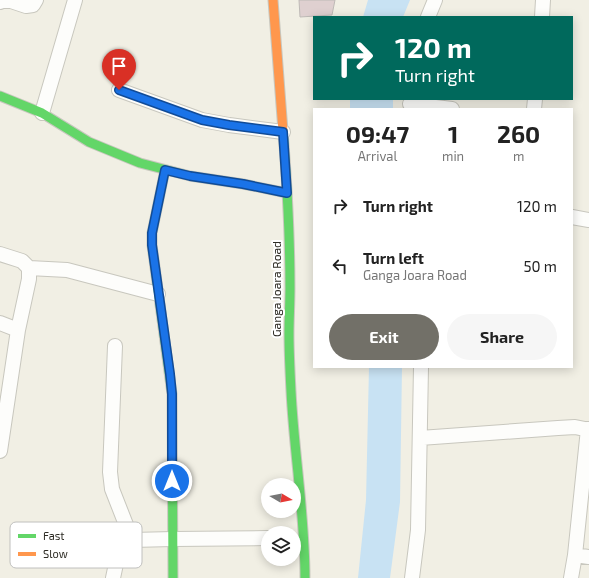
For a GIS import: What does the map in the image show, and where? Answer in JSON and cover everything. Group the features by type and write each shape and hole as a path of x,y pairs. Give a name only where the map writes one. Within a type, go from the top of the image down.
{"street":[{"path":"0,2 11,1 26,6 33,5 36,0"},
{"path":"42,113 75,0"},
{"name":"Ganga Joara Road","path":"273,0 287,193 291,391 300,487 299,526"},
{"path":"428,16 435,0"},
{"path":"542,16 543,0"},
{"path":"119,90 202,120 283,132"},
{"path":"0,96 42,113 89,142 140,163 190,176 243,184 287,193"},
{"path":"410,104 444,108"},
{"path":"165,170 152,233 152,251 172,394 173,578"},
{"path":"573,218 589,220"},
{"path":"0,254 22,262 29,268 67,270 158,294"},
{"path":"0,451 18,330 29,279 29,268"},
{"path":"0,323 18,330"},
{"path":"115,346 110,472 112,489 125,522"},
{"path":"412,578 418,530 421,368"},
{"path":"420,438 575,427 589,429 582,556 571,578"},
{"path":"142,540 261,538"},
{"name":"Ganga Joara Road","path":"301,551 305,578"},
{"path":"113,578 115,568"}],"water":[{"path":"368,0 410,0 403,16 363,16"},
{"path":"350,100 377,100 376,108 350,108"},
{"path":"369,368 402,368 400,502 390,578 358,578 366,500"}],"building":[{"path":"299,0 335,0 332,15 300,17"}],"waterway":[{"path":"384,100 384,108"}],"traffic: fast":[{"path":"0,96 42,113 89,142 140,163 190,176 243,184 287,193"},
{"path":"283,131 289,249 290,377 305,554 305,578"},
{"path":"165,170 152,233 152,245 172,394 173,578"}],"traffic: slow":[{"path":"273,0 283,131"}],"route":[{"path":"119,90 202,120 283,132 287,193 243,184 190,176 165,170 152,233 152,245 172,394 172,481"}]}
